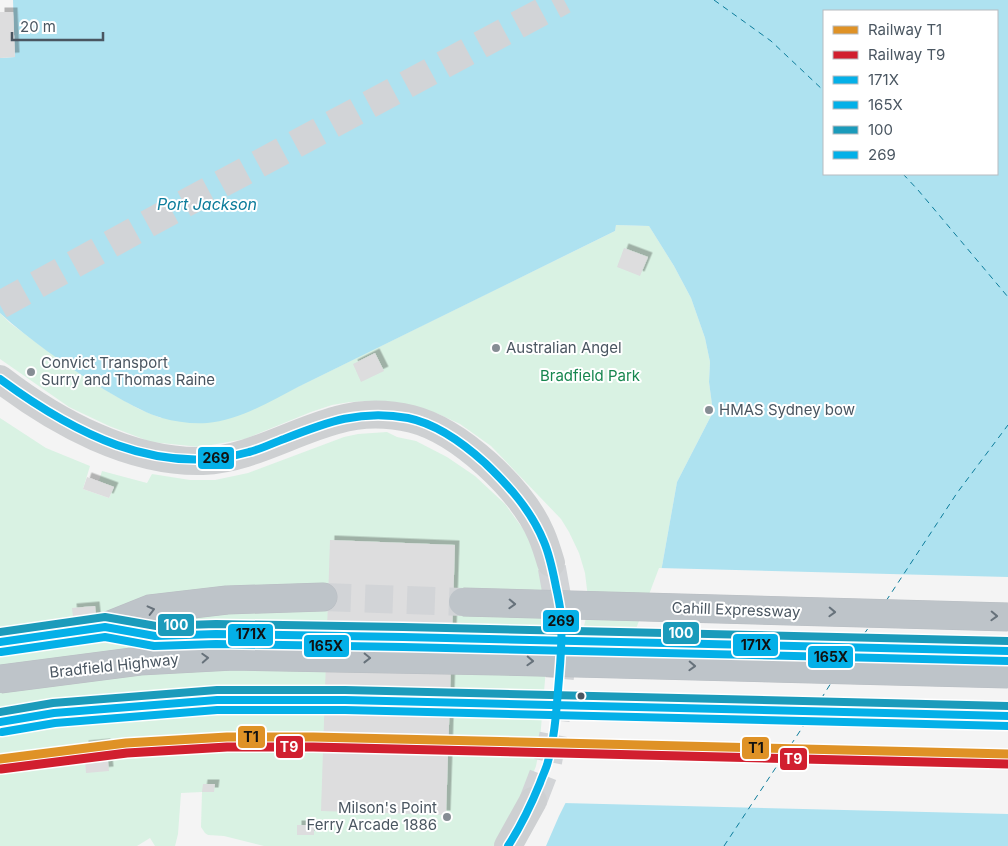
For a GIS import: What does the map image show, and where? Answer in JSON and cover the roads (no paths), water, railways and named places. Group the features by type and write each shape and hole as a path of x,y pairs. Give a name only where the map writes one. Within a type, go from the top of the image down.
{"highway":[{"path":"0,642 105,627 150,608 227,600 324,597"},
{"name":"Cahill Expressway","path":"463,602 1008,617"},
{"path":"105,627 155,636 216,634 403,636 1008,651"},
{"name":"Bradfield Highway","path":"0,679 140,661 234,656 499,660 1008,674"},
{"path":"0,722 54,713 217,700 345,700 1008,716"}],"street":[{"path":"0,379 48,413 84,432 120,447 153,456 179,459 203,461 227,458 248,452 314,426 339,419 363,415 386,415 412,419 452,437 476,454 500,476 522,502 540,533 551,563"},
{"path":"508,846 533,801"}],"water":[{"name":"Port Jackson","path":"0,0 1008,0 1008,846 546,846 594,746 661,572 677,482 713,412 709,382 710,362 705,338 691,298 649,226 616,225 615,231 266,404 219,421 201,423 178,422 138,408 104,389 66,364 0,313"}],"tunnel":[{"path":"0,305 564,0"},
{"path":"533,801 548,762 555,726 560,676 562,648 561,618 551,563"},
{"path":"323,597 463,602"}],"rail line":[{"name":"T1","path":"0,759 126,743 227,737 313,737 1008,754"},
{"name":"T9","path":"1,769 127,753 227,747 313,747 1008,764"}],"place":[{"name":"Australian Angel","path":"496,348"},
{"name":"Convict Transport Surry and Thomas Raine","path":"31,372"},
{"name":"HMAS Sydney bow","path":"709,410"},
{"name":"Milson's Point Ferry Arcade 1886","path":"447,817"}],"park label":[{"name":"Bradfield Park","path":"590,376"}]}
